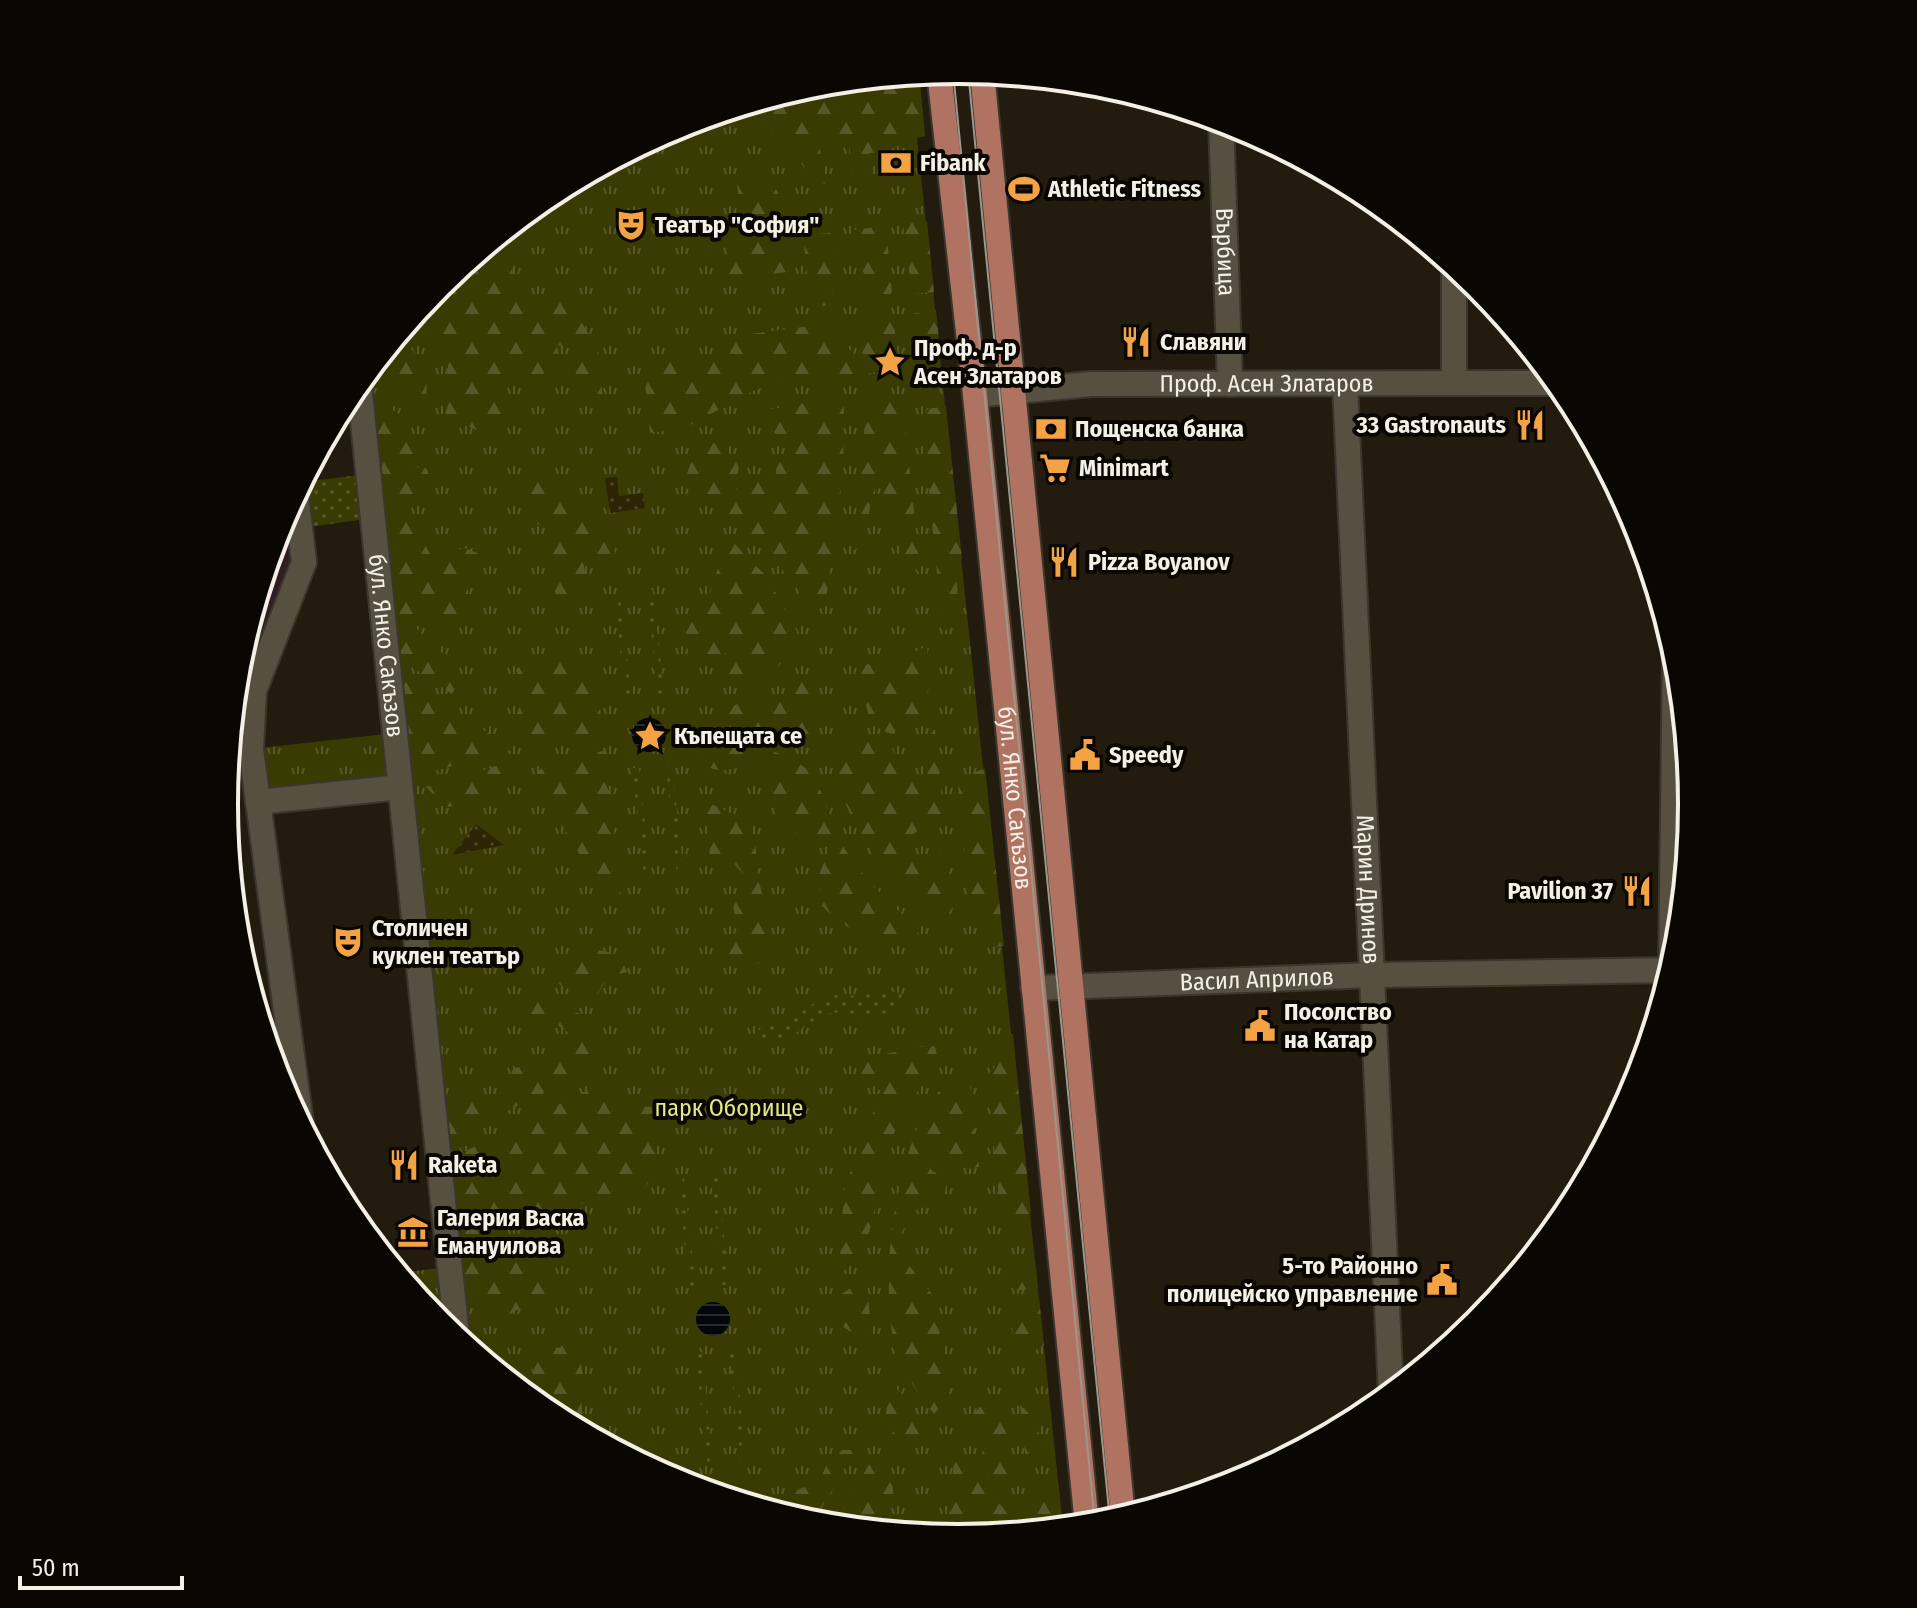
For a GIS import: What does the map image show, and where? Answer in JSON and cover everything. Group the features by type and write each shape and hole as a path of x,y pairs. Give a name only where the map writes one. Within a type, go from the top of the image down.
{"main road":[{"name":"бул. Янко Сакъзов","path":"940,85 975,395 1086,1512"},
{"name":"бул. Янко Сакъзов","path":"983,85 1122,1505"}],"street":[{"name":"Върбица","path":"1221,134 1230,384"},
{"path":"1454,282 1454,383"},
{"name":"Проф. Асен Златаров","path":"975,395 1091,384 1542,383"},
{"name":"Марин Дринов","path":"1345,384 1390,1380"},
{"name":"бул. Янко Сакъзов","path":"361,403 455,1319"},
{"path":"296,1087 251,749 254,691 304,562 299,516"},
{"path":"1672,899 1674,729"},
{"path":"258,802 400,787"},
{"name":"Васил Априлов","path":"1033,988 1374,975 1659,971"}],"shaded area":[{"path":"294,544 297,564 261,657 253,658 263,618 287,545"},
{"path":"649,718 661,723 666,735 661,747 649,752 637,747 632,735 637,723"},
{"path":"713,1302 725,1307 730,1319 725,1331 713,1336 701,1331 696,1319 701,1307"}],"green space":[{"name":"парк Оборище","path":"920,86 925,136 917,138 1062,1516 958,1524 865,1518 818,1510 727,1486 640,1450 598,1428 520,1375 460,1323 367,394 417,329 449,295 520,233 599,180 640,158 727,122 818,98"},
{"path":"920,86 925,136 891,140 892,151 869,153 871,179 853,181 848,137 819,140 825,184 818,182 770,130 764,111 865,90"},
{"path":"771,181 786,206 794,271 720,281 728,257 726,240 744,237 737,185"},
{"path":"927,221 934,292 912,294 903,224"},
{"path":"886,226 892,292 887,298 868,300 864,293 867,279 854,255 850,237 852,230"},
{"path":"836,232 840,257 829,305 811,308 803,236"},
{"path":"512,266 517,305 567,299 598,349 604,411 594,409 582,397 576,378 576,349 557,345 555,360 543,374 480,384 477,389 485,395 496,396 509,411 513,423 495,438 447,417 448,367 434,345 436,333 418,328 477,270"},
{"path":"936,310 940,350 918,351 913,314"},
{"path":"893,316 899,362 889,371 776,383 757,389 683,429 650,433 645,382 661,380 659,363 730,354 729,337 832,323 838,338 860,360 865,345 864,330 874,318"},
{"path":"403,347 414,351 417,367 427,375 426,405 380,376"},
{"path":"367,394 411,422 408,431 423,440 425,450 419,458 405,458 395,473 415,467 426,468 435,488 378,508"},
{"path":"893,394 900,396 903,402 920,573 902,555 894,518 884,507 882,466 871,500 865,542 853,551 867,400"},
{"path":"824,400 844,407 843,475 827,593 822,608 814,610 758,539 684,486 691,460 712,442 724,447 739,464 736,489 742,491 752,482 775,480 777,463 792,456 774,432 765,410"},
{"path":"946,406 962,559 956,564 958,606 943,636 922,419 928,409"},
{"path":"368,474 373,518 301,528 299,515 316,480"},
{"path":"537,481 548,481 565,506 612,532 615,553 608,560 584,565 586,583 577,586 570,596 556,594 547,573 551,561 548,545 558,532 534,523 525,504 526,489"},
{"path":"391,515 409,520 431,555 465,548 477,553 482,562 468,585 468,616 460,627 419,620 414,626 458,668 459,683 452,694 393,654 379,519"},
{"path":"731,540 767,577 798,634 789,638 791,653 780,664 761,677 740,684 726,673 726,653 700,658 688,651 684,619 707,603"},
{"path":"653,590 665,701 659,701 647,596 647,591"},
{"path":"620,594 632,704 626,704 614,595"},
{"path":"927,646 931,683 925,698 933,710 934,721 923,724 903,718 894,734 880,729 868,711 866,690 854,685 855,673 868,664 884,666"},
{"path":"539,654 561,662 587,660 595,666 603,733 554,740 514,730 515,715 533,700 524,689 516,670 525,658"},
{"path":"394,671 464,719 509,744 511,750 405,779"},
{"path":"810,678 815,727 808,744 741,722 723,721 726,713 739,703 757,697 784,697 792,686"},
{"path":"935,729 944,818 919,830 900,849 914,863 933,859 947,848 953,908 941,919 892,877 867,845 848,810 834,751 863,735 890,744 905,776 921,777 930,761 921,746"},
{"path":"395,733 400,787 258,802 251,749"},
{"path":"716,739 771,751 809,771 836,832 856,865 921,932 891,939 866,936 854,931 820,904 819,875 830,848 808,840 781,820 771,800 765,757 751,756 727,770 700,764 697,742"},
{"path":"605,751 622,905 608,899 591,882 577,850 562,827 566,817 561,805 550,791 533,781 547,759"},
{"path":"532,761 521,779 506,783 472,804 446,807 426,787 496,766"},
{"path":"672,765 684,874 677,875 666,766"},
{"path":"632,768 639,768 651,878 644,878"},
{"path":"985,768 1004,946 992,947 982,922 970,911 963,839 979,836 981,825 961,815 958,787 968,789 976,772"},
{"path":"704,801 738,818 753,837 760,887 770,926 762,963 745,964 744,954 728,956 737,927 733,905 739,897 742,873 732,861 722,858 711,868"},
{"path":"582,946 619,955 627,972 608,977 595,998 590,1000 549,979 569,951"},
{"path":"531,988 589,1019 595,1061 592,1067 442,1145 439,1105 452,1101 478,1102 504,1092 513,1069 570,1047 574,1037 558,1025 537,1031 517,1024 519,999"},
{"path":"887,990 902,994 905,1003 902,1008 865,1020 835,1012 775,1041 763,1041 756,1032 766,1025 789,1021 817,1001 832,995 862,996"},
{"path":"1013,1034 1031,1214 1015,1219 1001,1216 987,1075 994,1068 1000,1035"},
{"path":"930,1045 935,1047 938,1059 897,1127 882,1168 869,1231 855,1260 843,1272 840,1259 844,1189 881,1092 861,1076 856,1060"},
{"path":"956,1075 970,1085 979,1167 968,1169 961,1155 929,1155 931,1170 947,1180 944,1197 913,1212 902,1232 902,1257 932,1294 950,1384 945,1401 934,1414 909,1379 898,1357 891,1328 890,1250 905,1165 918,1127 935,1096"},
{"path":"598,1085 625,1108 659,1106 662,1133 650,1162 652,1178 642,1191 625,1198 532,1210 514,1204 502,1207 497,1217 514,1257 525,1270 554,1283 554,1297 541,1308 520,1309 511,1314 504,1324 484,1305 458,1296 444,1162"},
{"path":"718,1174 729,1285 722,1285 711,1175"},
{"path":"678,1178 684,1178 696,1287 689,1288"},
{"path":"1021,1265 1036,1266 1038,1288 1015,1291 1008,1283 1006,1269"},
{"path":"449,1267 455,1318 417,1279 411,1272"},
{"path":"867,1278 871,1333 864,1340 832,1320 835,1298"},
{"path":"1039,1298 1044,1345 1016,1361 1010,1310 1016,1301"},
{"path":"579,1344 583,1419 545,1394 527,1359 534,1352"},
{"path":"489,1349 503,1354 512,1368"},
{"path":"729,1349 735,1349 746,1458 740,1459"},
{"path":"695,1352 702,1352 713,1462 707,1462"},
{"path":"892,1383 930,1430 910,1441 883,1427"},
{"path":"990,1398 1003,1403 1011,1486 1006,1491 980,1464 983,1449 974,1413"},
{"path":"1020,1405 1037,1421 1041,1445 1027,1471"},
{"path":"842,1450 855,1450 820,1510 766,1497 789,1494 820,1480 830,1457"},
{"path":"955,1457 1009,1514 1012,1521 954,1524 948,1505"},
{"path":"872,1459 882,1466 892,1482 889,1520 841,1514"},
{"path":"1058,1482 1062,1516 1032,1520 1028,1488"}],"sand":[{"path":"617,477 619,496 643,493 645,508 610,513 605,478"},
{"path":"476,824 504,845 452,855"}],"tram line":[{"path":"954,84 1094,1511"},
{"path":"969,84 1109,1508"}],"place":[{"name":"Fibank","path":"896,163"},
{"name":"Athletic Fitness","path":"1024,189"},
{"name":"Театър \"София\"","path":"631,225"},
{"name":"Славяни","path":"1136,342"},
{"name":"Проф. д-р Асен Златаров","path":"890,362"},
{"name":"33 Gastronauts","path":"1530,425"},
{"name":"Пощенска банка","path":"1051,429"},
{"name":"Minimart","path":"1055,468"},
{"name":"Pizza Boyanov","path":"1064,562"},
{"name":"Къпещата се","path":"650,736"},
{"name":"Speedy","path":"1085,755"},
{"name":"Pavilion 37","path":"1637,891"},
{"name":"Столичен куклен театър","path":"348,942"},
{"name":"Посолство на Катар","path":"1260,1026"},
{"name":"Raketa","path":"404,1165"},
{"name":"Галерия Васка Емануилова","path":"413,1232"},
{"name":"5-то Районно полицейско управление","path":"1442,1280"}]}
